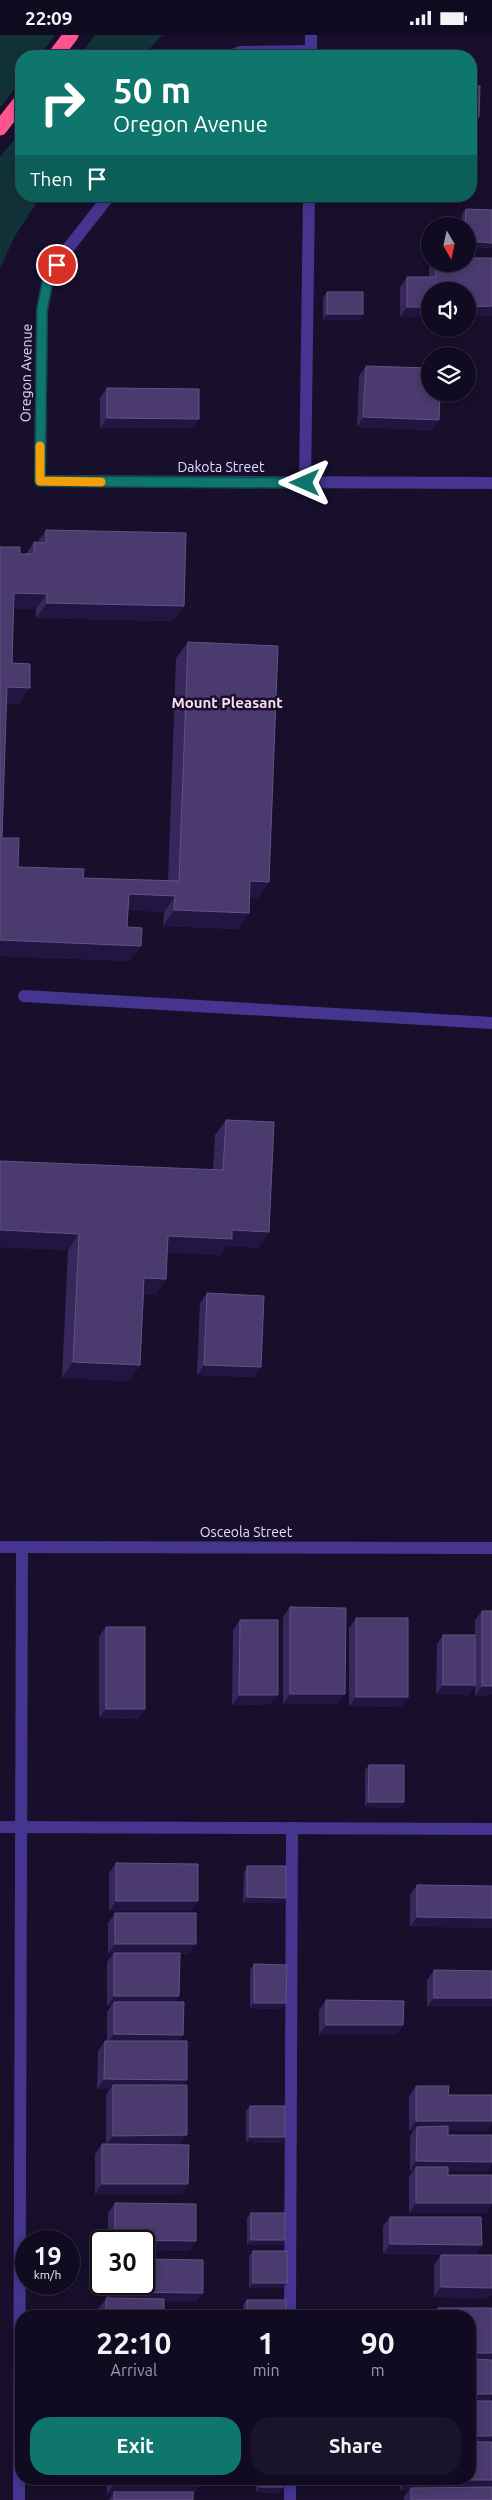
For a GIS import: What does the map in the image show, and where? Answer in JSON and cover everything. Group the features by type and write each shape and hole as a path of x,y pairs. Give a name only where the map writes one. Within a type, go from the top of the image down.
{"highway":[{"path":"60,50 71,35"},
{"path":"0,128 15,109"}],"street":[{"path":"311,35 311,50"},
{"name":"Oregon Avenue","path":"40,481 42,310 48,279 66,251 104,202"},
{"path":"305,483 309,202"},
{"name":"Dakota Street","path":"40,481 492,483"},
{"path":"24,995 492,1023"},
{"name":"Osceola Street","path":"0,1547 492,1549"},
{"path":"20,2310 22,1547"},
{"path":"0,1827 492,1829"},
{"path":"290,2310 292,1828"},
{"path":"19,2485 19,2500"},
{"path":"290,2485 290,2500"}],"green space":[{"path":"0,35 55,35 44,50 15,50 15,88 0,108"},
{"path":"95,35 162,35 148,50 84,50"},
{"path":"15,139 15,202 37,202 15,236 0,268 0,157"}],"building":[{"path":"477,86 480,86 479,117 477,117"},
{"path":"466,209 492,210 492,243 476,242 476,217 466,217"},
{"path":"476,258 492,258 492,306 476,307 476,282 421,282 421,307 407,307 407,277 436,277 436,273 476,273"},
{"path":"327,292 363,292 363,314 327,314"},
{"path":"366,366 421,368 421,402 440,402 439,420 363,417"},
{"path":"107,388 199,389 199,419 107,418"},
{"path":"46,530 186,533 184,606 47,603 47,594 14,593 12,663 30,664 30,688 7,687 2,838 19,838 18,867 84,869 83,878 179,881 188,642 278,646 269,882 250,881 249,913 174,910 175,896 129,894 127,927 142,928 141,946 0,940 0,547 20,547 20,554 34,554 34,542 46,543"},
{"path":"226,1120 274,1122 269,1232 232,1230 232,1239 168,1236 166,1279 144,1278 140,1365 73,1362 79,1234 0,1230 0,1161 223,1170"},
{"path":"207,1293 264,1296 261,1367 204,1365"},
{"path":"290,1607 346,1608 345,1694 290,1694"},
{"path":"482,1611 492,1611 492,1686 482,1686"},
{"path":"356,1618 408,1618 408,1697 356,1697"},
{"path":"240,1620 278,1620 278,1695 239,1695"},
{"path":"106,1627 145,1627 145,1709 106,1709"},
{"path":"443,1635 475,1635 475,1685 443,1685"},
{"path":"369,1765 404,1765 404,1802 368,1802"},
{"path":"116,1863 198,1864 198,1901 116,1901"},
{"path":"247,1866 286,1866 286,1898 247,1897"},
{"path":"417,1885 492,1886 492,1918 417,1917"},
{"path":"115,1913 196,1913 196,1944 115,1944"},
{"path":"114,1953 180,1953 179,1996 114,1996"},
{"path":"254,1964 287,1965 286,2003 254,2003"},
{"path":"434,1970 492,1971 492,1998 434,1998"},
{"path":"326,2000 404,2001 403,2025 326,2025"},
{"path":"114,2002 184,2002 183,2035 114,2034"},
{"path":"105,2041 187,2041 187,2080 104,2079"},
{"path":"113,2085 187,2085 187,2135 113,2136"},
{"path":"416,2086 449,2086 448,2095 492,2095 492,2121 416,2121"},
{"path":"250,2106 285,2106 285,2137 250,2137"},
{"path":"448,2126 448,2135 492,2135 492,2162 416,2161 417,2127"},
{"path":"102,2144 189,2145 188,2184 102,2184"},
{"path":"416,2167 448,2167 448,2175 492,2175 492,2203 416,2203"},
{"path":"115,2203 196,2204 196,2241 155,2240 155,2230 115,2230"},
{"path":"251,2213 285,2213 285,2240 251,2240"},
{"path":"390,2217 481,2217 482,2245 390,2244"},
{"path":"253,2251 287,2251 287,2283 253,2283"},
{"path":"441,2255 492,2255 492,2288 441,2287"},
{"path":"155,2259 203,2260 203,2293 155,2292"},
{"path":"106,2298 164,2299 164,2310 106,2310"},
{"path":"247,2300 286,2300 286,2310 247,2310"},
{"path":"438,2308 492,2308 492,2353 476,2353 476,2310 438,2310"},
{"path":"476,2359 492,2360 492,2394 476,2394"},
{"path":"476,2401 492,2401 492,2436 476,2436"},
{"path":"476,2442 492,2442 492,2480 476,2480"},
{"path":"260,2485 283,2485 283,2487 260,2487"},
{"path":"492,2487 492,2500 411,2500 411,2488"},
{"path":"114,2492 193,2492 193,2500 114,2500"}],"slow traffic":[{"path":"40,446 40,481 101,482"}],"district":[{"name":"Mount Pleasant","path":"227,703"}],"route":[{"path":"57,265 48,279 42,310 40,481 305,483"}]}
